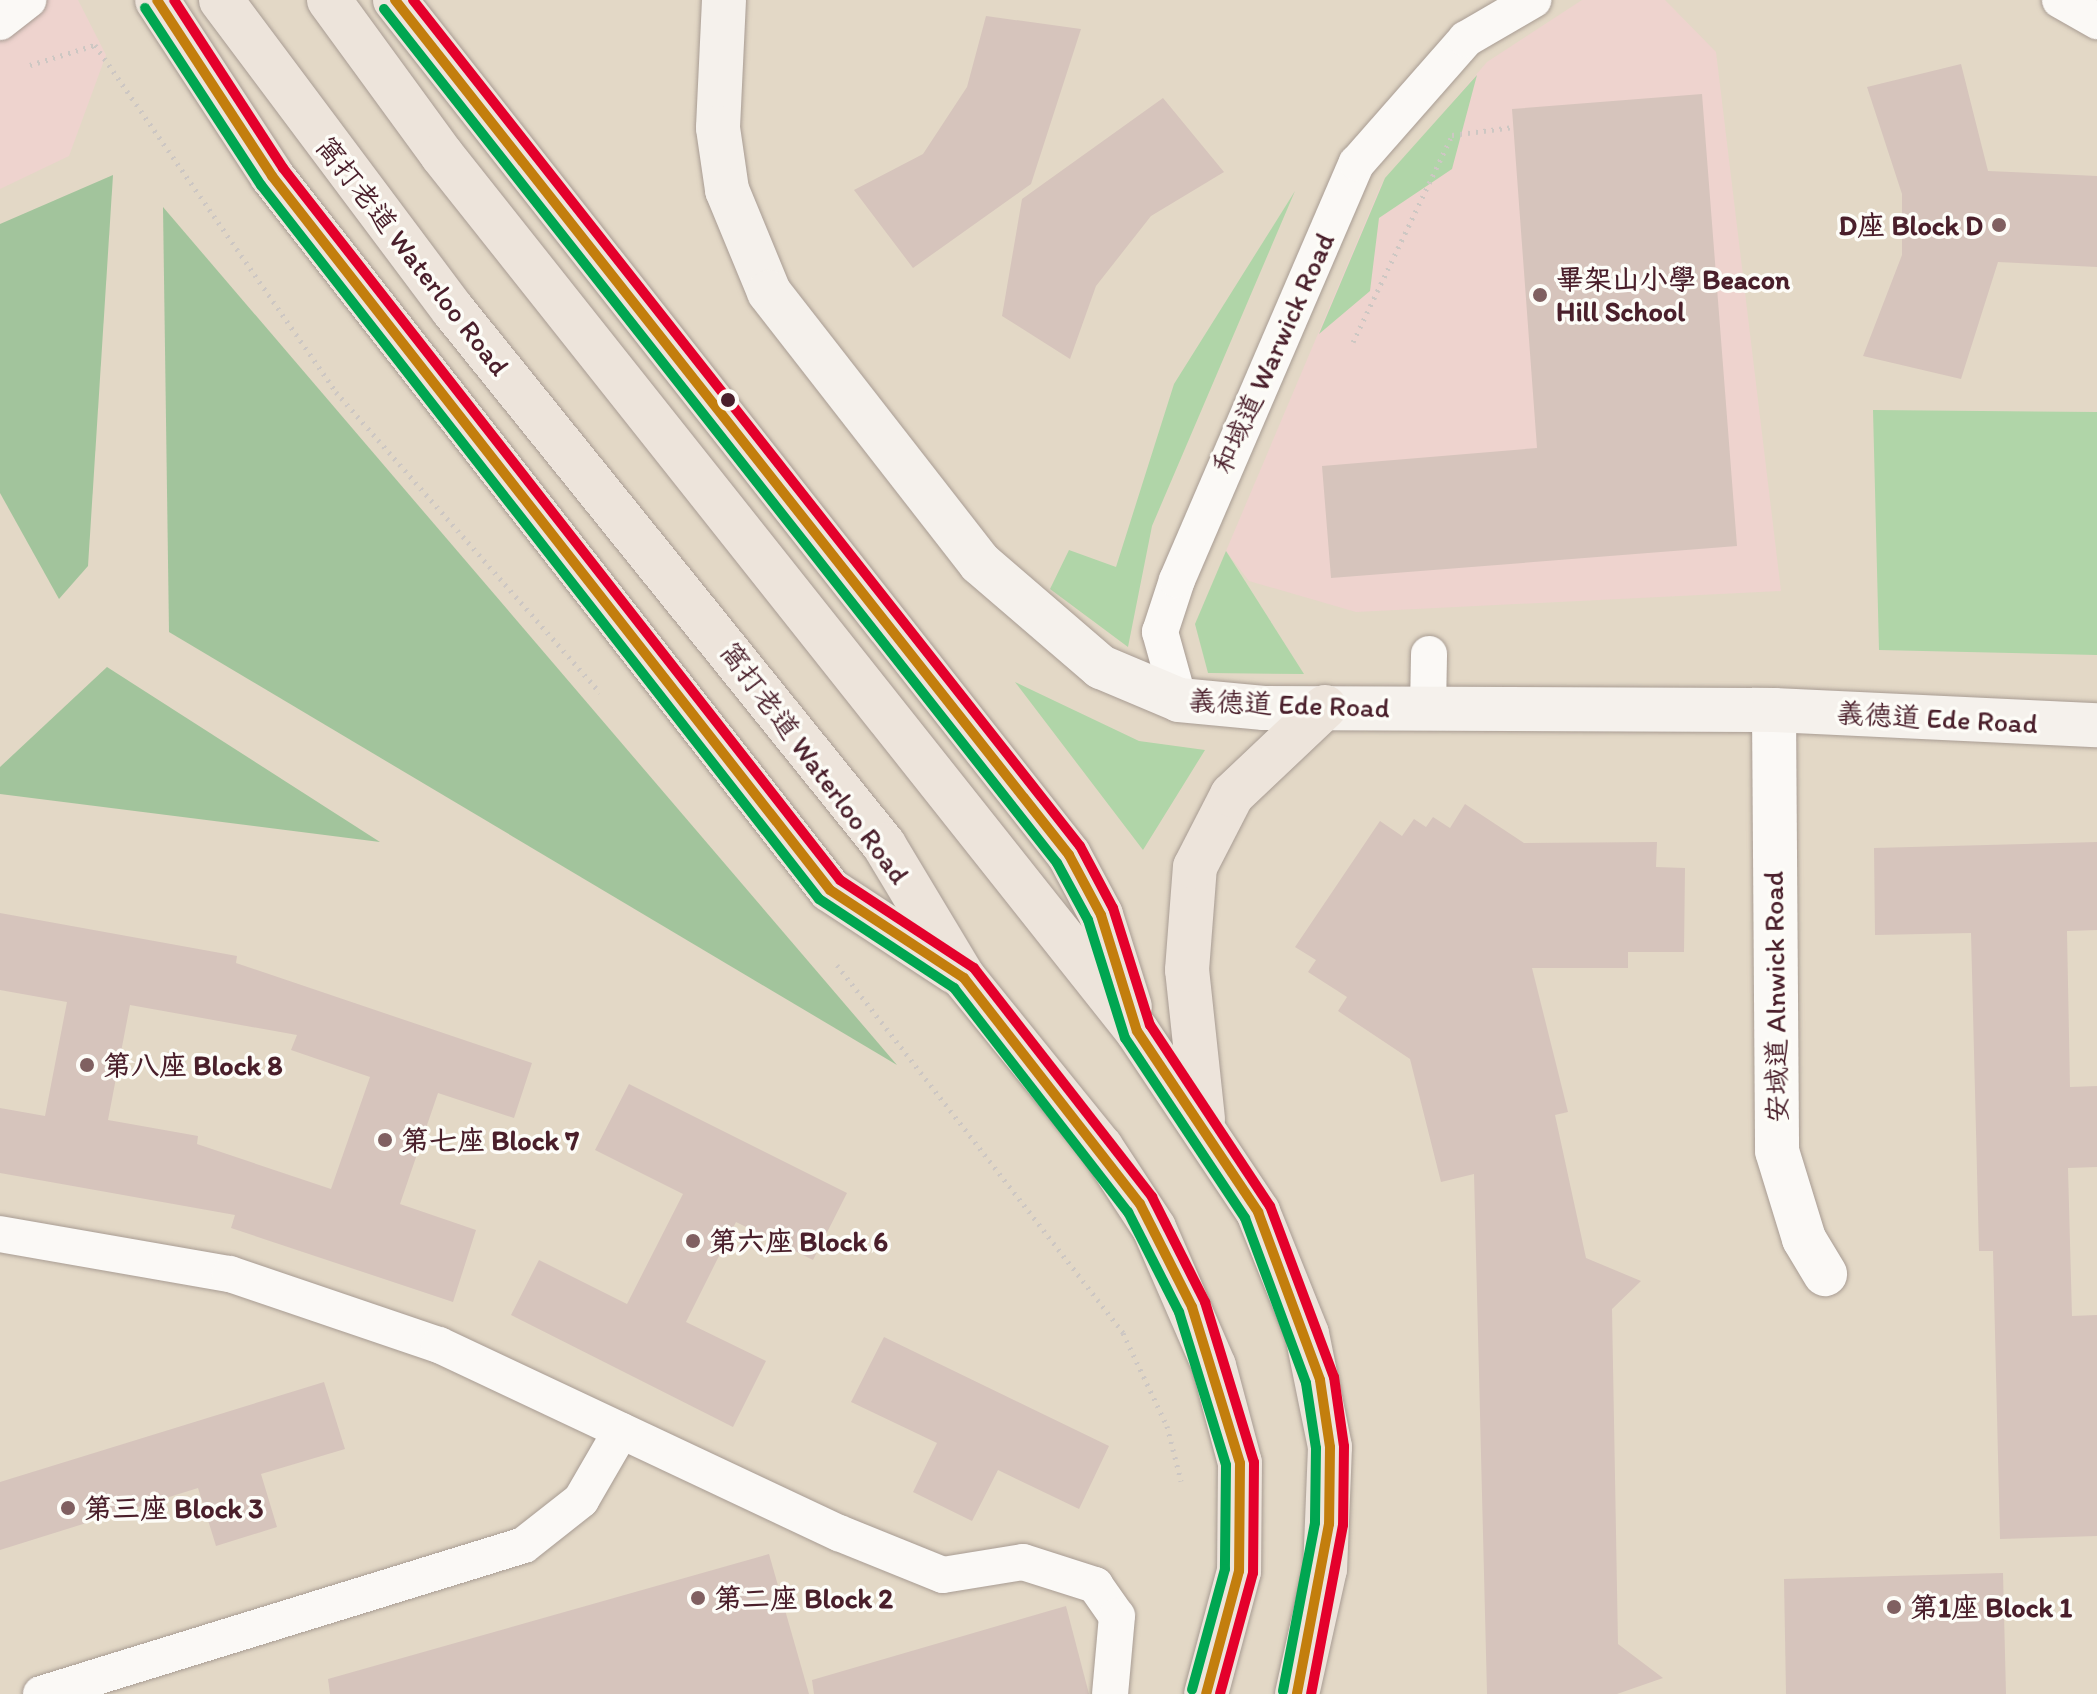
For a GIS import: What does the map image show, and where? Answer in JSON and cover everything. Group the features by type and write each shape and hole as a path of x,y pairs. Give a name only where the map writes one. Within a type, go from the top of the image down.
{"highway":[{"path":"157,0 282,189 830,890 964,978"},
{"name":"窩打老道 Waterloo Road","path":"221,0 327,148 884,845 964,978 1140,1204 1214,1366 1238,1447 1243,1544 1235,1600 1206,1694"},
{"path":"329,0 612,371 1137,1031 1204,1121 1278,1254 1326,1413 1325,1569 1297,1694"},
{"path":"395,0 1069,855 1101,915 1137,1031"},
{"path":"1204,1121 1187,970 1195,867 1232,795 1325,707"}],"street":[{"name":"義德道 Ede Road","path":"724,0 718,128 727,190 769,292 980,563 1034,616 1101,667 1179,700 1325,707 1774,710 2097,725"},
{"name":"安域道 Alnwick Road","path":"1774,710 1777,1151 1784,1189 1825,1274"}],"lane":[{"path":"0,22 28,0"},
{"name":"和域道 Warwick Road","path":"1179,700 1160,632 1207,503 1357,163 1466,39 1533,0"},
{"path":"2060,0 2097,21"},
{"path":"1428,708 1429,654"},
{"path":"0,1234 230,1274 439,1345 621,1431 943,1575 1023,1562 1095,1585 1117,1616 1110,1694"},
{"path":"41,1694 524,1545 581,1500 621,1431"}],"path":[{"path":"31,65 95,45 336,392 607,700"},
{"path":"1353,342 1452,135 1513,127"},
{"path":"834,961 1123,1333 1167,1426 1183,1486"}],"shaded area":[{"path":"0,0 78,0 106,55 69,156 0,189"},
{"name":"畢架山小學 Beacon Hill School","path":"1582,0 1665,0 1716,52 1781,591 1356,612 1249,581 1226,551 1381,185 1487,62"}],"green space":[{"path":"1477,75 1452,169 1379,218 1370,291 1319,334 1385,178"},
{"path":"113,175 88,566 59,599 0,493 0,224"},
{"path":"1295,191 1152,526 1128,647 1050,589 1069,550 1116,567 1174,384"},
{"path":"163,207 897,1065 169,632"},
{"path":"1873,410 2097,412 2097,655 1879,650"},
{"path":"1226,551 1304,674 1208,673 1195,624"},
{"path":"107,667 380,842 0,794 0,767"},
{"path":"1015,682 1139,741 1205,750 1143,850"}],"building":[{"path":"986,16 1081,29 1031,184 913,268 854,190 923,154 967,87"},
{"name":"D座 Block D","path":"1961,64 1988,171 2097,176 2097,267 1998,262 1961,379 1863,356 1902,255 1902,194 1867,87"},
{"path":"1702,94 1737,546 1331,578 1322,466 1537,448 1512,109"},
{"path":"1163,98 1224,172 1151,216 1096,286 1070,359 1002,316 1022,199"},
{"path":"1465,804 1524,843 1657,842 1656,867 1685,868 1684,952 1628,952 1628,968 1532,968 1568,1112 1555,1115 1586,1258 1641,1281 1612,1309 1618,1644 1663,1678 1617,1694 1487,1694 1474,1174 1441,1182 1410,1059 1338,1011 1347,997 1308,972 1316,960 1295,947 1380,821 1402,836 1414,819 1426,827 1433,817 1450,828"},
{"path":"2097,842 2097,930 2067,931 2070,1087 2097,1086 2097,1167 2068,1168 2072,1316 2097,1315 2097,1536 2000,1539 1993,1251 1979,1251 1971,933 1875,935 1874,848"},
{"path":"0,913 237,956 236,963 532,1063 514,1118 438,1093 400,1204 476,1230 453,1302 231,1228 235,1215 0,1173 0,1108 45,1116 67,1002 0,990","holes":["130,1005 297,1035 291,1050 370,1077 331,1189 197,1144 198,1136 108,1120"]},
{"name":"第六座 Block 6","path":"629,1084 847,1193 813,1260 736,1222 686,1322 766,1361 733,1427 511,1315 539,1260 627,1304 683,1194 595,1150"},
{"path":"884,1337 1109,1446 1079,1509 998,1470 972,1521 913,1492 937,1443 851,1402"},
{"name":"第三座 Block 3","path":"324,1382 345,1449 261,1474 277,1527 216,1546 198,1488 0,1550 0,1482"},
{"name":"第二座 Block 2","path":"769,1554 809,1694 330,1694 328,1679"},
{"name":"第1座 Block 1","path":"2003,1573 2006,1694 1786,1694 1784,1579"},
{"path":"1066,1606 1089,1694 814,1694 812,1680"}],"transit line":[{"path":"157,0 272,176 830,890 964,978 1140,1204 1192,1307 1240,1463 1239,1571 1206,1694"},
{"path":"174,0 283,168 840,880 974,968 1152,1197 1205,1302 1254,1462 1253,1573 1220,1694"},
{"path":"395,0 1069,855 1101,915 1137,1031 1258,1212 1320,1380 1330,1447 1329,1524 1297,1694"},
{"path":"413,0 1080,846 1113,908 1150,1025 1270,1206 1334,1377 1344,1446 1343,1525 1311,1694"},
{"path":"145,8 261,185 819,899 954,988 1128,1212 1179,1312 1226,1465 1225,1569 1192,1690"},
{"path":"384,9 1057,863 1088,920 1125,1038 1245,1218 1306,1383 1316,1448 1315,1523 1283,1691"}],"place":[{"name":"D座 Block D","path":"1999,225"},
{"name":"畢架山小學 Beacon Hill School","path":"1540,295"},
{"name":"第八座 Block 8","path":"87,1065"},
{"name":"第七座 Block 7","path":"385,1140"},
{"name":"第六座 Block 6","path":"693,1241"},
{"name":"第三座 Block 3","path":"68,1508"},
{"name":"第二座 Block 2","path":"698,1598"},
{"name":"第1座 Block 1","path":"1894,1607"}]}
